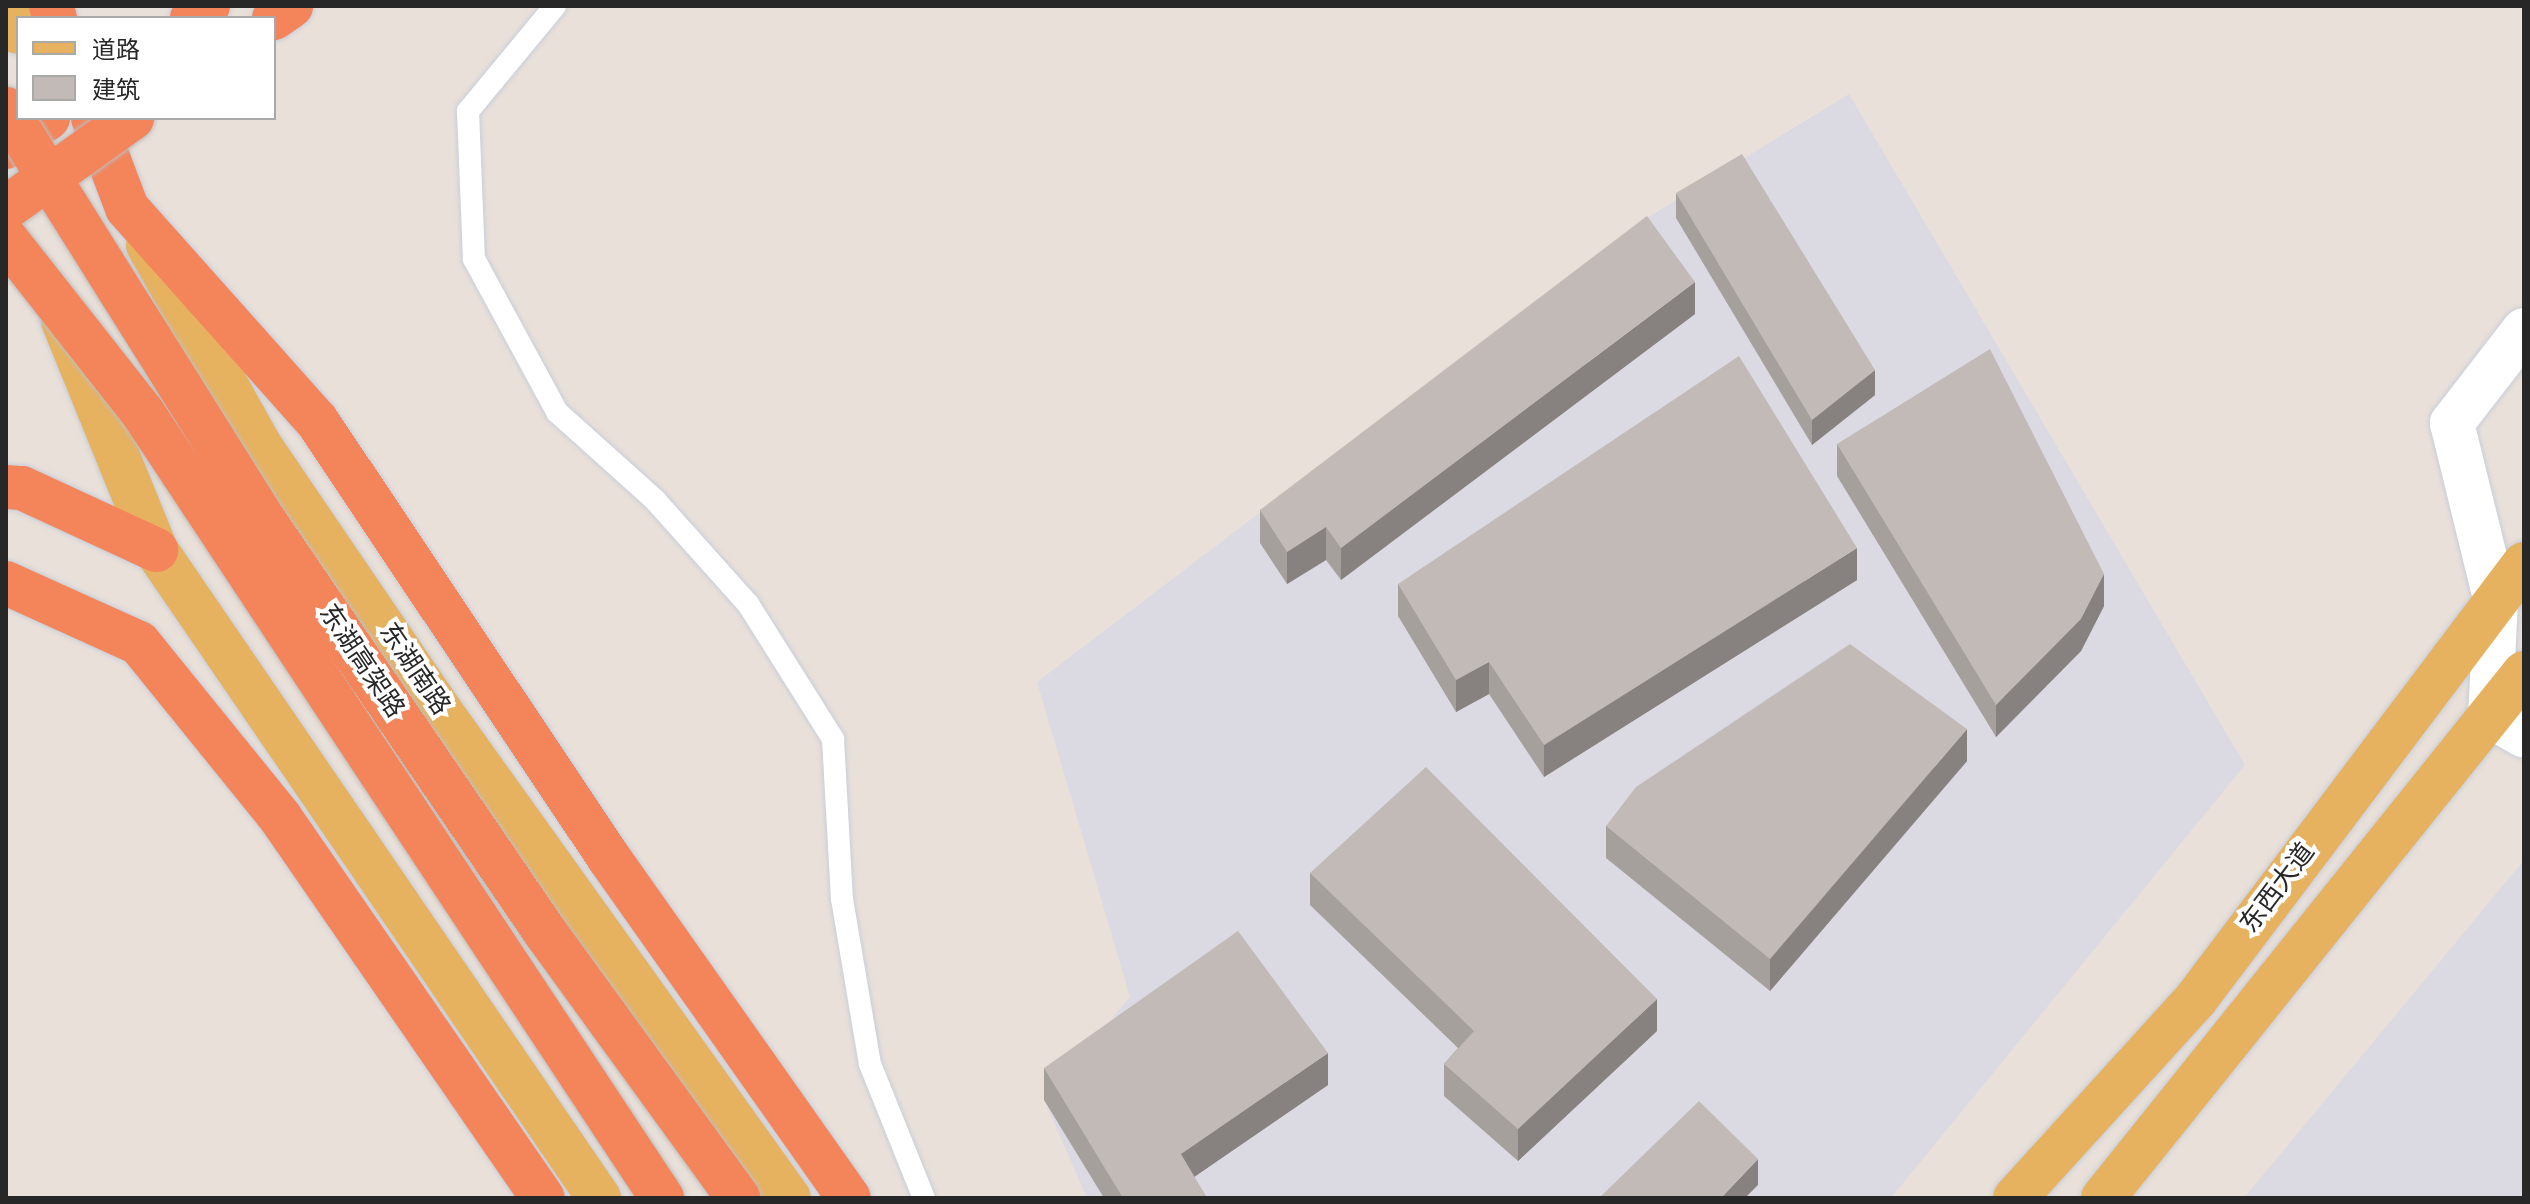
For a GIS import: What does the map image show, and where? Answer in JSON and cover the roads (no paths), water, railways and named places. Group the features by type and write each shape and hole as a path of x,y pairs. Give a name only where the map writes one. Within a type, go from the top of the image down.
{"highway":[{"name":"东湖高架路","path":"6,109 261,516 545,932 738,1198"},
{"path":"6,147 45,120"},
{"path":"94,120 127,208 317,421 609,858 849,1198"},
{"path":"6,208 129,120"},
{"name":"东湖高架路","path":"6,239 143,413 662,1198"},
{"path":"6,487 22,488 156,550"},
{"path":"6,583 139,643 280,817 543,1198"}],"main road":[{"name":"东湖南路","path":"72,120 127,208 270,460 439,709 789,1198"},
{"path":"6,217 50,291 156,550 599,1198"},
{"name":"东西大道","path":"2015,1198 2196,999 2524,564"},
{"path":"2103,1198 2507,726 2524,673"}],"street":[{"path":"2507,726 2496,602 2452,423 2524,330"}],"lane":[{"path":"555,6 468,111 474,259 557,412 655,500 748,604 833,739 842,899 870,1064 924,1198"}]}
